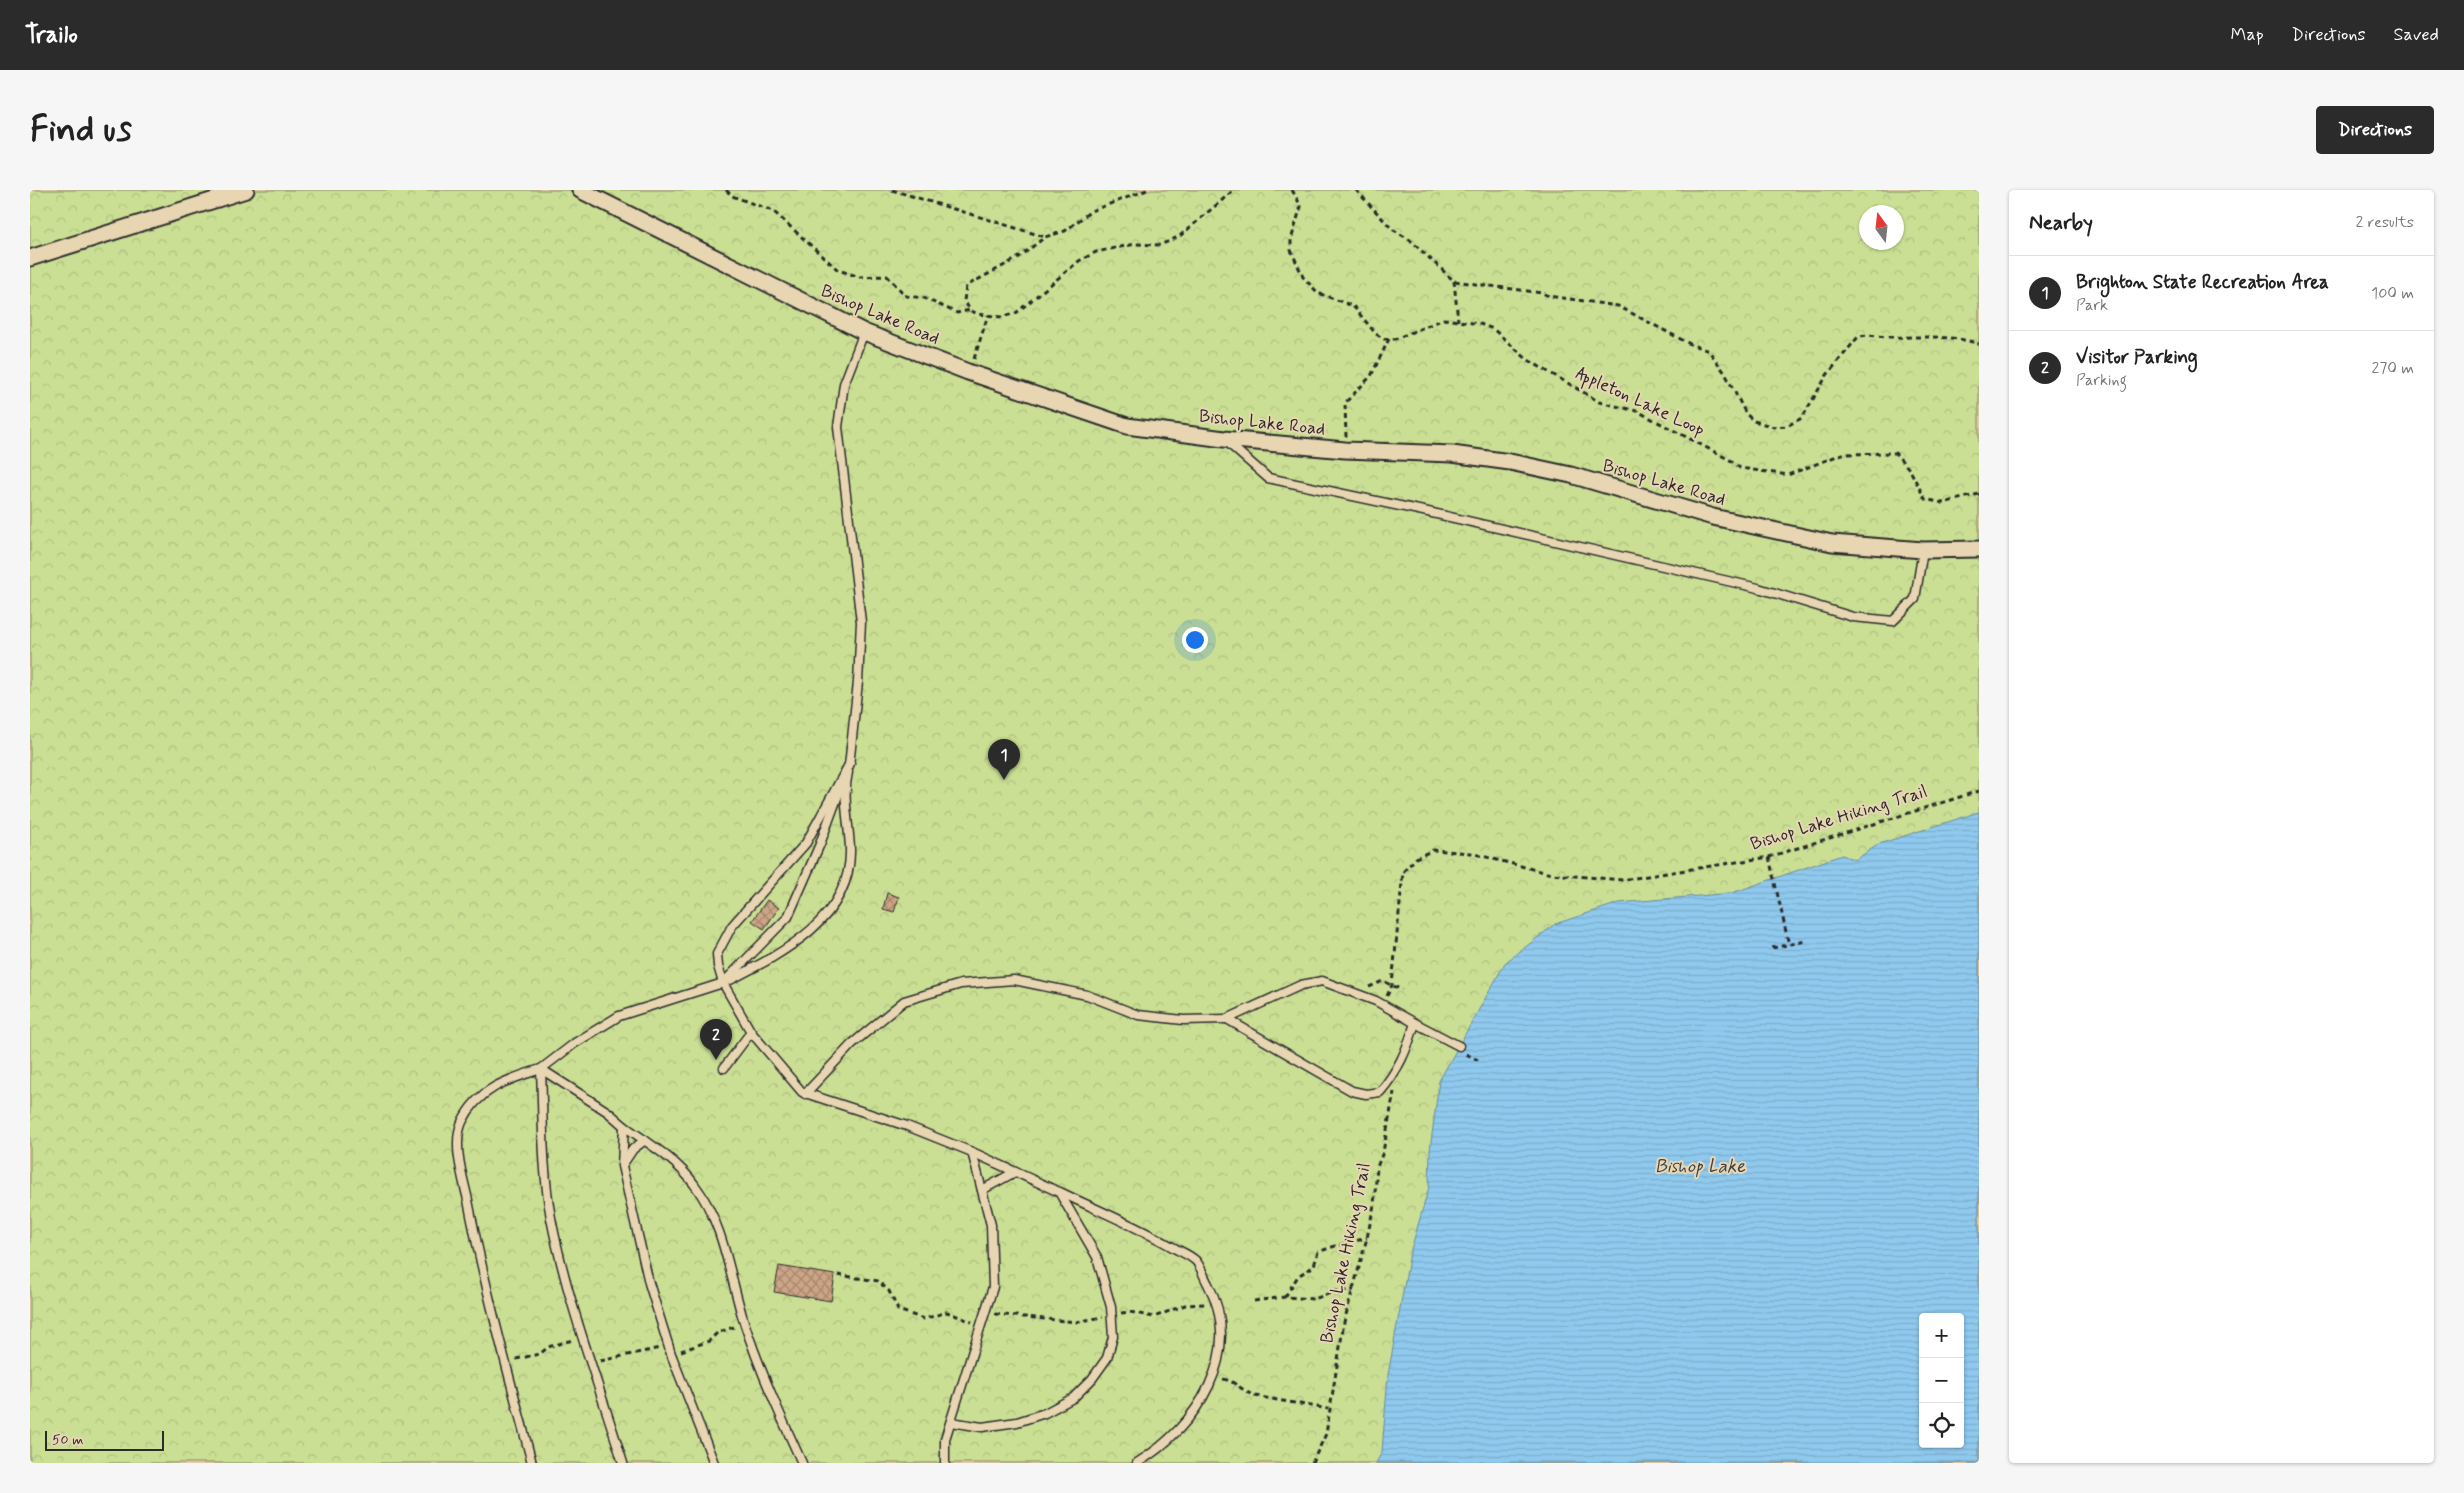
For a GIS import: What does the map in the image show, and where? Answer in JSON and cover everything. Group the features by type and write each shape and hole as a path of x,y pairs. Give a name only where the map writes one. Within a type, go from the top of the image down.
{"street":[{"path":"30,258 246,190"},
{"name":"Bishop Lake Road","path":"580,190 864,332 968,372 1127,426 1224,439 1345,450 1452,454 1510,462 1571,475 1713,517 1832,543 1923,550 1979,549"}],"lane":[{"path":"532,1463 478,1252 461,1170 459,1145 462,1123 477,1098 502,1081 541,1069 575,1043 619,1016 723,983 764,962 803,938 830,912 845,880 849,864 845,802 850,763 860,622 838,427 844,384 864,332"},
{"path":"1224,439 1268,478 1758,588 1853,617 1893,621 1914,599 1923,550"},
{"path":"723,983 788,917 820,844 850,763"},
{"path":"850,763 806,843 732,926 717,954 723,983 751,1032 805,1094 907,1126 972,1152 1156,1237 1195,1260 1218,1302 1221,1322 1219,1364 1203,1399 1177,1433 1137,1463"},
{"path":"805,1094 852,1044 904,1001 961,984 1014,980 1087,995 1138,1014 1183,1020 1227,1019 1301,985 1322,982 1383,1005 1459,1046"},
{"path":"1227,1019 1352,1091 1366,1094 1380,1092 1393,1077 1407,1053 1415,1023"},
{"path":"724,1068 751,1032"},
{"path":"541,1069 608,1112 624,1126 645,1140 693,1182 708,1204 719,1228 744,1323 773,1398 802,1463"},
{"path":"541,1069 543,1143 551,1216 584,1338 623,1463"},
{"path":"624,1126 622,1166 649,1284 670,1350 714,1463"},
{"path":"622,1166 633,1149 645,1140"},
{"path":"945,1463 945,1439 958,1392 993,1287 991,1225 972,1152"},
{"path":"982,1190 1015,1172"},
{"path":"951,1422 982,1427 1017,1422 1045,1412 1074,1398 1092,1379 1107,1358 1113,1337 1113,1315 1097,1257 1059,1192"}],"path":[{"path":"726,190 732,196 773,211 838,270 860,277 887,276 906,296 924,298 957,313 970,310"},
{"path":"892,190 1045,237"},
{"path":"1148,190 1091,210 1066,231 1045,237 1018,258 966,286 964,301 970,310 978,314 1002,317 1016,313 1064,273 1096,252 1135,244 1159,245 1170,241 1181,235 1234,190"},
{"path":"1292,190 1301,206 1291,240 1292,250 1303,277 1318,293 1353,306 1376,334 1389,340 1371,376 1345,403 1345,450"},
{"path":"1356,190 1392,229 1410,240 1454,281 1542,292 1549,296 1618,306 1690,344 1709,351 1726,373 1746,414 1754,421 1774,427 1787,426 1802,418 1827,375 1858,338 1864,334 1887,337 1940,337 1979,344"},
{"path":"1454,281 1458,321"},
{"path":"968,372 988,315"},
{"name":"Appleton Lake Loop","path":"1389,340 1444,319 1493,329 1528,360 1588,396 1600,402 1637,411 1730,460 1740,468 1788,475 1842,454 1895,453 1910,470 1925,499 1943,503 1979,494"},
{"name":"Bishop Lake Hiking Trail","path":"1383,1005 1392,985 1403,872 1416,858 1433,850 1471,853 1551,874 1622,880 1769,857 1979,790"},
{"path":"1769,857 1789,945"},
{"path":"1772,948 1806,941"},
{"path":"1367,989 1378,982 1392,985 1402,990"},
{"name":"Bishop Lake Hiking Trail","path":"1312,1463 1326,1434 1328,1410 1344,1322 1367,1238 1374,1205 1377,1167 1383,1152 1393,1107 1393,1077"},
{"path":"1285,1297 1298,1276 1314,1266 1318,1252 1367,1238"},
{"path":"838,1274 878,1281 889,1290 898,1310 924,1318 947,1312 981,1326"},
{"path":"1254,1301 1285,1297 1314,1299 1336,1291 1354,1290"},
{"path":"592,1363 670,1350 708,1341 717,1332 744,1323"},
{"path":"505,1361 540,1354 548,1347 584,1338"},
{"path":"1213,1376 1237,1383 1244,1392 1254,1396 1328,1410"}],"green space":[{"path":"30,190 1979,190 1979,1463 30,1463"}],"water":[{"name":"Bishop Lake","path":"1979,812 1979,1463 1376,1463 1382,1452 1388,1375 1410,1253 1429,1187 1430,1150 1439,1081 1505,963 1555,924 1619,903 1732,893 1842,855 1855,860 1879,844"}],"building":[{"path":"887,893 899,897 894,912 883,909"},
{"path":"767,900 779,908 764,929 752,921"},
{"path":"779,1266 835,1275 831,1301 774,1292"}],"place":[{"name":"Brighton State Recreation Area","path":"1004,780"},
{"name":"Visitor Parking","path":"716,1060"}]}
